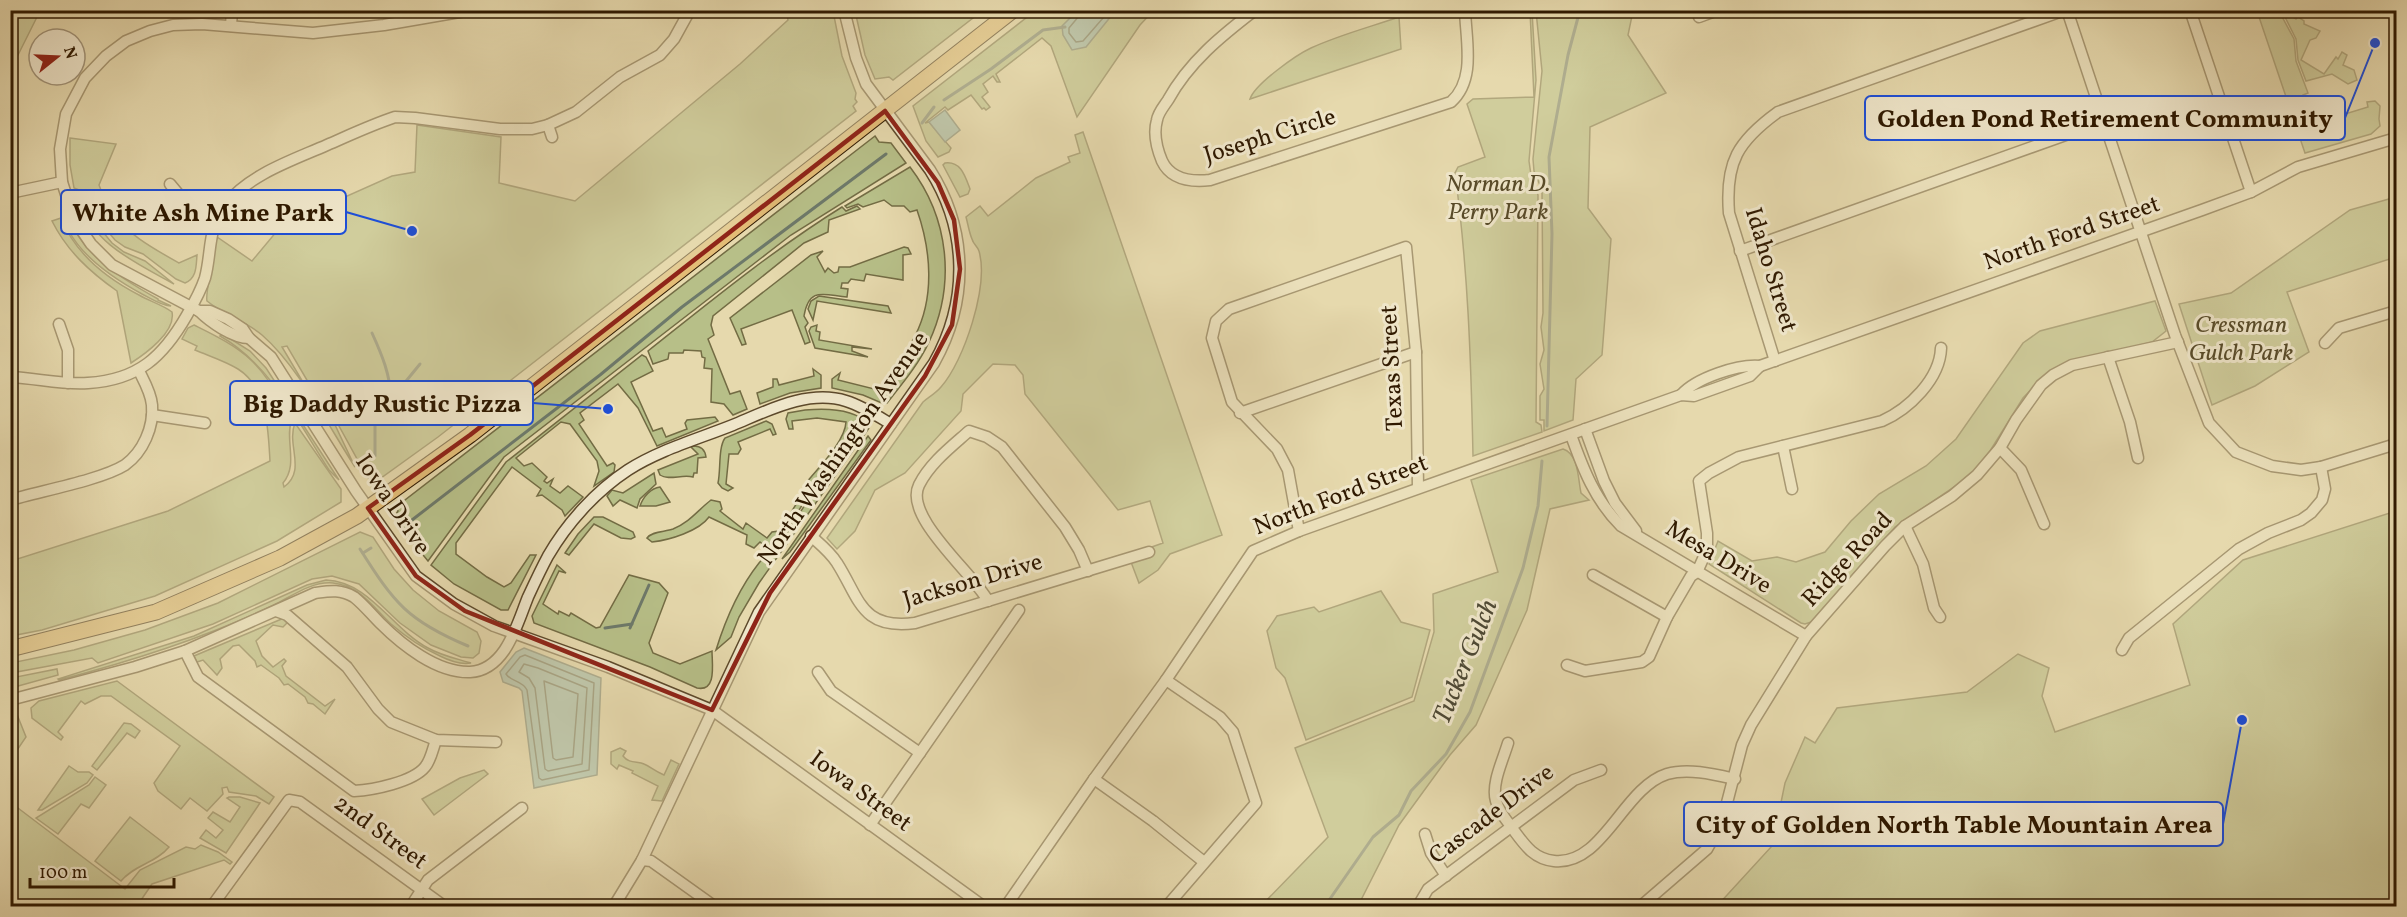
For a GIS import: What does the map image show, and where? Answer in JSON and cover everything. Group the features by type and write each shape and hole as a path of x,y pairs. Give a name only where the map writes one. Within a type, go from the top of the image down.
{"highway":[{"path":"10,649 156,612 280,558 368,508 470,435 1013,10"}],"street":[{"path":"231,26 232,10"},
{"name":"Iowa Drive","path":"471,10 384,25 313,33 231,26 173,25 126,41 106,56 85,78 66,114 60,149 62,182 74,219 91,244 112,265 195,309 232,333 242,338 249,338 271,357 368,508 416,576 465,611 514,634 608,667 712,710"},
{"path":"10,377 68,383 105,381 139,371 165,349 195,309 205,277 209,245 217,219 226,204 255,179 395,117 500,129 532,129 548,125 576,112 620,77 660,55 674,39 690,10"},
{"name":"North Washington Avenue","path":"614,906 642,860 759,612 934,363 946,341 956,306 960,269 954,220 938,183 866,84 856,58 844,10"},
{"name":"Joseph Circle","path":"1255,10 1225,32 1195,61 1173,91 1157,119 1156,142 1164,164 1177,176 1193,182 1210,180 1451,102 1460,94 1468,71 1465,10"},
{"path":"1699,17 1718,10"},
{"path":"2066,10 2178,342 2209,423 2236,452 2272,466 2301,470 2321,467 2397,444"},
{"name":"Idaho Street","path":"1775,361 1732,227 1727,194 1734,156 1747,138 1778,112 2066,10"},
{"path":"2190,10 2251,192"},
{"path":"1740,251 2105,121"},
{"path":"548,125 552,138"},
{"name":"North Ford Street","path":"1006,906 1166,680 1253,551 1299,531 1418,487 1571,435 1681,394 1694,396 1750,376 1760,366 2251,192 2298,167 2397,138"},
{"path":"10,193 62,182"},
{"path":"170,184 180,196 217,219"},
{"name":"Texas Street","path":"1240,413 1232,402 1212,338 1216,321 1229,309 1406,247 1416,352 1418,487"},
{"path":"2325,343 2339,328 2397,311"},
{"path":"59,324 68,350 68,383"},
{"name":"Ridge Road","path":"1641,906 1707,849 1722,822 1742,745 1751,725 1806,636 1884,546 1905,526 1952,496 1977,475 2000,448 2016,420 2041,385 2053,375 2072,365 2178,342"},
{"path":"1567,665 1585,671 1642,662 1649,657 1667,617 1691,576 1697,572 1707,550 1707,533 1699,481 1709,472 1739,457 1882,420 1906,408 1935,371 1941,358 1941,348"},
{"path":"1299,531 1288,470 1277,449 1240,413 1416,352"},
{"path":"2108,357 2130,422 2138,458"},
{"path":"10,500 99,475 126,464 141,448 150,430 152,415 149,392 139,371"},
{"path":"10,700 135,667 185,651 315,593 331,590 347,593 361,602 381,624 424,658 451,670 472,672 491,665 514,634 527,599 556,545 594,498 627,471 656,456 717,431 804,399 843,400 891,424"},
{"path":"152,415 205,423"},
{"name":"Mesa Drive","path":"1585,429 1604,481 1615,503 1638,534"},
{"path":"988,601 982,590 929,528 922,516 918,500 918,487 939,457 969,431 987,437 1002,447 1065,527 1088,570"},
{"name":"Mesa Drive","path":"1571,435 1594,492 1605,510 1621,526 1638,534 1697,572 1806,636"},
{"path":"1783,446 1792,489"},
{"path":"2000,448 2021,470 2044,524"},
{"path":"2122,650 2129,638 2239,549 2311,513 2322,500 2325,489 2321,467"},
{"path":"1905,526 1923,564 1934,609 1940,616"},
{"name":"Jackson Drive","path":"811,536 837,562 852,593 866,612 887,623 900,625 915,623 1149,552"},
{"path":"1593,575 1667,617"},
{"path":"870,825 1019,610"},
{"path":"276,611 287,615 347,667 378,709 391,722 436,740 496,742"},
{"path":"185,651 201,680 354,791 368,791 419,773 427,765 436,740"},
{"path":"818,672 831,691 920,753"},
{"path":"1166,680 1220,717 1233,732 1256,803 1251,816 1204,862 1167,906"},
{"name":"Iowa Street","path":"712,710 983,906"},
{"path":"1508,743 1496,786 1495,799 1499,809 1526,848 1538,857 1563,861 1575,858 1587,850 1610,828 1639,791 1651,781 1667,774 1685,771 1735,779"},
{"name":"Cascade Drive","path":"1418,906 1428,890 1574,780 1601,770"},
{"path":"1094,779 1204,862"},
{"name":"2nd Street","path":"212,906 289,800 300,802 444,906"},
{"path":"411,906 428,880 522,808"},
{"path":"1425,834 1431,853 1446,876"},
{"path":"642,860 651,861 714,906"}],"highlighted area":[{"path":"885,111 938,183 954,220 960,269 952,325 925,376 770,593 712,710 465,611 416,576 368,508 470,435"}],"green space":[{"path":"10,11 40,11 32,27 27,27 27,37 11,69"},
{"path":"786,11 833,11 842,56 856,93 857,102 853,106 856,111 438,437 374,483 367,477 334,417 311,387 287,346 282,347 307,389 335,425 355,467 300,380 275,348 256,330 207,301 217,237 252,261 282,225 392,176 415,172 417,125 501,137 499,183 575,201 740,64 788,20"},
{"path":"855,11 982,11 893,80 889,77 875,79 865,55"},
{"path":"1035,11 1153,11 1140,25 1077,117 1051,46 1042,38 996,74 1000,82 997,82 993,76 983,84 988,92 982,97 990,107 986,110 982,109 971,95 948,110 945,107 925,123 929,122 951,148 949,152 938,157 926,141 913,106"},
{"name":"Norman D. Perry Park","path":"1530,11 1532,11 1536,80 1529,161 1538,195 1536,422 1541,425 1542,432 1473,456 1468,314 1455,173 1458,167 1485,157 1467,104 1473,99 1534,97"},
{"path":"1536,11 1633,11 1628,35 1666,93 1590,127 1588,208 1611,239 1602,355 1576,379 1573,420 1544,431 1544,420 1540,420 1540,396 1544,389 1540,364 1544,350 1541,327 1543,313 1542,190 1534,171 1533,159 1542,71"},
{"path":"2257,11 2279,11 2294,39 2296,61 2308,93 2303,95 2310,117 2317,115 2319,122 2368,107 2367,102 2375,101 2380,106 2380,126 2371,134 2305,153"},
{"path":"2282,11 2292,13 2291,16 2296,19 2298,17 2304,21 2304,24 2320,31 2316,38 2310,40 2301,60 2324,74 2342,52 2347,55 2343,65 2354,70 2357,80 2348,84 2332,74 2306,81 2298,60 2296,39"},
{"path":"1399,17 1401,49 1250,99 1268,78 1286,63 1311,48"},
{"path":"1083,132 1222,535 1170,554 1158,570 1139,583 1131,562 1149,548 1163,543 1150,501 1118,510 1025,394 1023,375 1015,365 993,364 963,394 961,411 905,473 875,490 855,531 837,549 827,538 923,402 939,389 950,375 966,342 981,283 981,266 979,251 969,231 966,217 980,206 988,216 1036,178 1070,162 1068,157 1080,153 1075,135"},
{"path":"875,136 879,142 891,143 906,163 791,235 504,457 428,561 396,522 395,516 398,511 396,507"},
{"path":"70,138 116,144 99,185 107,205 114,216 130,232 179,263 197,255 195,271 189,281 185,283 176,279 143,254 125,247 115,240 95,216 82,191 74,188 70,165"},
{"path":"945,163 955,164 962,170 970,189 968,194 960,197 943,165"},
{"path":"910,167 923,187 940,229 944,252 943,297 938,320 925,350 904,381 884,404 863,395 832,388 832,379 840,373 838,380 878,390 907,350 921,321 928,290 928,257 922,225 917,210 910,212 904,206 892,206 884,200 863,207 858,204 847,208 845,206"},
{"path":"77,193 93,220 112,243 124,252 145,261 174,284 129,259 104,239 83,214 75,197"},
{"name":"Cressman Gulch Park","path":"2396,197 2396,257 2287,292 2309,352 2255,386 2212,405 2179,304 2231,293 2350,210"},
{"path":"61,205 79,237 100,261 127,281 171,306 156,302 129,287 90,258 70,234"},
{"path":"857,206 860,209 829,220 828,232 804,243 713,316 711,325 714,335 708,339 730,394 740,391 747,409 733,415 724,404 711,402 712,369 704,368 705,358 702,357 701,351 684,350 683,353 669,353 668,359 653,364 648,351 719,295 767,258 842,207 846,211"},
{"path":"61,218 74,242 93,263 115,281 172,312 172,320 164,335 131,363 117,291 89,268 65,242 52,221"},
{"path":"904,247 908,248 911,254 903,255 903,280 866,274 864,281 851,279 848,283 842,283 841,288 848,289 847,297 819,294 810,300 804,316 808,323 805,327 810,342 805,344 792,310 741,329 746,344 742,345 730,318 811,255 823,251 817,257 825,272 828,268 834,273 838,272 839,267 850,267"},
{"path":"819,296 888,306 891,313 817,301 813,320 808,309 811,301"},
{"path":"2155,301 2166,331 2152,342 2046,374 2023,398 1990,451 1970,476 1895,527 1811,622 1801,623 1709,564 1718,541 1752,561 1777,557 1796,562 1825,552 1851,521 1879,494 1926,466 1956,439 2023,343 2040,331"},
{"path":"194,325 231,345 251,360 268,380 292,418 289,435 291,460 288,476 283,483 284,487 294,473 293,431 295,423 341,489 341,502 277,541 155,596 42,630 11,636 11,561 168,511 270,461 267,423 261,398 255,387 238,369 195,350 197,346 182,339 188,328"},
{"path":"817,325 816,331 820,332 819,340 872,349 852,347 852,351 868,357 815,348 809,331 811,327"},
{"path":"223,334 250,351 266,368 339,480 329,470 269,378 238,348 220,336"},
{"path":"642,355 646,357 653,371 631,382 653,431 662,428 666,437 687,429 685,423 687,420 715,417 718,421 657,446 638,408 618,384 580,413 584,420 579,424 607,466 613,463 615,465 614,472 594,486 599,471 597,461 570,424 561,422 516,458 524,466 532,463 547,477 544,481 547,483 553,479 550,486 560,493 568,486 583,497 565,516 562,510 542,495 537,496 541,489 512,467 456,543 456,554 504,587 511,583 530,555 536,555 508,610 501,610 454,584 431,565 506,462"},
{"path":"813,369 821,375 821,388 790,393 760,404 757,393 773,387 773,379 777,379 779,385 814,376"},
{"path":"805,410 848,412 869,424 850,439 816,483 808,484 806,483 841,438 846,422 817,418 792,421 793,429 789,429 786,419 788,413"},
{"path":"766,421 772,424 776,434 773,435 770,429 738,442 741,449 738,454 729,454 726,484 733,488 728,491 722,488 718,483 721,447 725,438"},
{"path":"869,428 759,583 739,617 731,637 716,650 734,605 752,572 784,537 834,463"},
{"path":"868,436 871,440 790,552 782,559"},
{"path":"691,447 702,449 706,457 698,458 697,473 694,473 693,477 660,475 658,470 698,454"},
{"path":"1563,449 1572,456 1577,468 1581,493 1589,500 1550,509 1527,610 1476,725 1450,755 1399,825 1360,906 1261,906 1328,837 1295,748 1414,701 1434,632 1433,594 1498,572 1471,480"},
{"path":"654,473 656,484 640,499 637,508 620,500 613,506 607,496 612,490 623,493"},
{"path":"814,486 786,531 768,549 760,542 754,548 746,544 747,535 709,517 698,527 675,537 652,542 647,538 652,534 679,526 711,500 720,502 722,509 720,511 743,529 746,523 767,538 772,532 779,531 804,492 804,487"},
{"path":"660,487 670,502 656,506 640,506 648,493"},
{"path":"2396,511 2396,906 1717,906 1772,846 1785,783 1805,737 1815,743 1837,708 1967,692 2018,654 2049,668 2042,696 2055,732 2190,685 2173,624 2243,560"},
{"path":"594,517 603,517 633,532 635,537 621,538 594,524 569,555 565,553 578,534"},
{"path":"360,532 373,537 394,569 413,590 439,611 477,632 481,641 479,653 473,658 461,657 431,645 400,623 359,584 332,576 312,579 213,624 98,663 92,658 11,673 11,663 74,650 145,630 218,603"},
{"path":"557,565 566,573 559,571 543,604 558,614 559,611 569,616 571,613 596,628 600,627 629,575 659,583 668,593 649,643 653,653 680,664 712,651 713,669 708,686 697,688 650,667 534,623 532,616"},
{"path":"326,580 341,583 355,589 368,597 428,648 471,663 455,662 444,658 414,642 351,588 325,583 302,590 248,617 168,648 58,679 194,636 307,585"},
{"path":"1381,591 1401,622 1430,630 1412,697 1306,740 1285,678 1276,668 1267,631 1277,616 1314,607 1319,612"},
{"path":"284,618 287,623 283,627 273,625 256,641 262,656 273,667 284,659 286,661 282,666 286,676 325,706 335,699 325,714 313,704 308,703 305,697 288,684 284,685 279,678 261,665 257,667 255,661 239,645 233,646 220,659 222,668 217,675 203,660 197,662 194,656"},
{"path":"57,669 58,675 11,688 11,678"},
{"path":"117,681 274,797 269,804 256,796 229,792 227,787 222,788 223,794 207,811 190,798 181,809 158,791 154,783 180,746 111,696 101,696 85,704 81,701 58,732 63,737 61,740 32,718 31,708 39,701"},
{"path":"11,708 16,712 26,737 11,759"},
{"path":"124,723 131,724 140,731 135,738 127,733 97,770 92,766"},
{"path":"620,748 626,751 623,756 628,760 644,764 664,775 671,760 679,764 662,801 652,800 658,786 632,773 633,771 619,765 617,769 611,764 611,752"},
{"path":"69,766 78,772 89,772 93,775 87,783 42,810 38,810"},
{"path":"484,770 488,774 434,815 422,799 460,778"},
{"path":"95,777 106,785 89,808 81,804 58,834 36,818 89,785"},
{"path":"240,797 260,803 226,853 200,838 206,830 216,838 223,830 208,818 213,812 230,822 240,807 227,798"},
{"path":"10,802 125,889 140,870 186,847 195,849 201,845 218,852 232,862 230,864 224,860 152,884 137,906 11,906"},
{"path":"130,817 169,847 158,857 132,871 121,881 95,861"}],"water":[{"path":"1116,10 1086,47 1072,50 1063,35 1062,26 1077,11"},
{"path":"945,110 960,130 945,142 929,122"},
{"path":"524,648 601,678 597,775 534,788 522,691 503,682 500,672 516,652"}],"waterway":[{"name":"Tucker Gulch","path":"1547,426 1552,234 1549,157 1568,55 1580,10"},
{"path":"944,100 991,69 1043,30 1065,27"},
{"path":"922,123 934,107"},
{"path":"412,520 600,375 682,307 886,154"},
{"path":"372,333 385,365 391,398"},
{"path":"389,402 420,364"},
{"path":"375,422 375,456"},
{"name":"Tucker Gulch","path":"1325,906 1373,837 1399,815 1411,791 1446,754 1470,712 1523,568 1538,506 1542,461"},
{"path":"363,553 371,548"},
{"path":"360,549 393,597 416,619 468,646"},
{"path":"630,628 649,585"},
{"path":"605,628 632,624"}],"place":[{"name":"Golden Pond Retirement Community","path":"2375,43"},
{"name":"White Ash Mine Park","path":"412,231"},
{"name":"Big Daddy Rustic Pizza","path":"608,409"},
{"name":"City of Golden North Table Mountain Area","path":"2242,720"}]}
